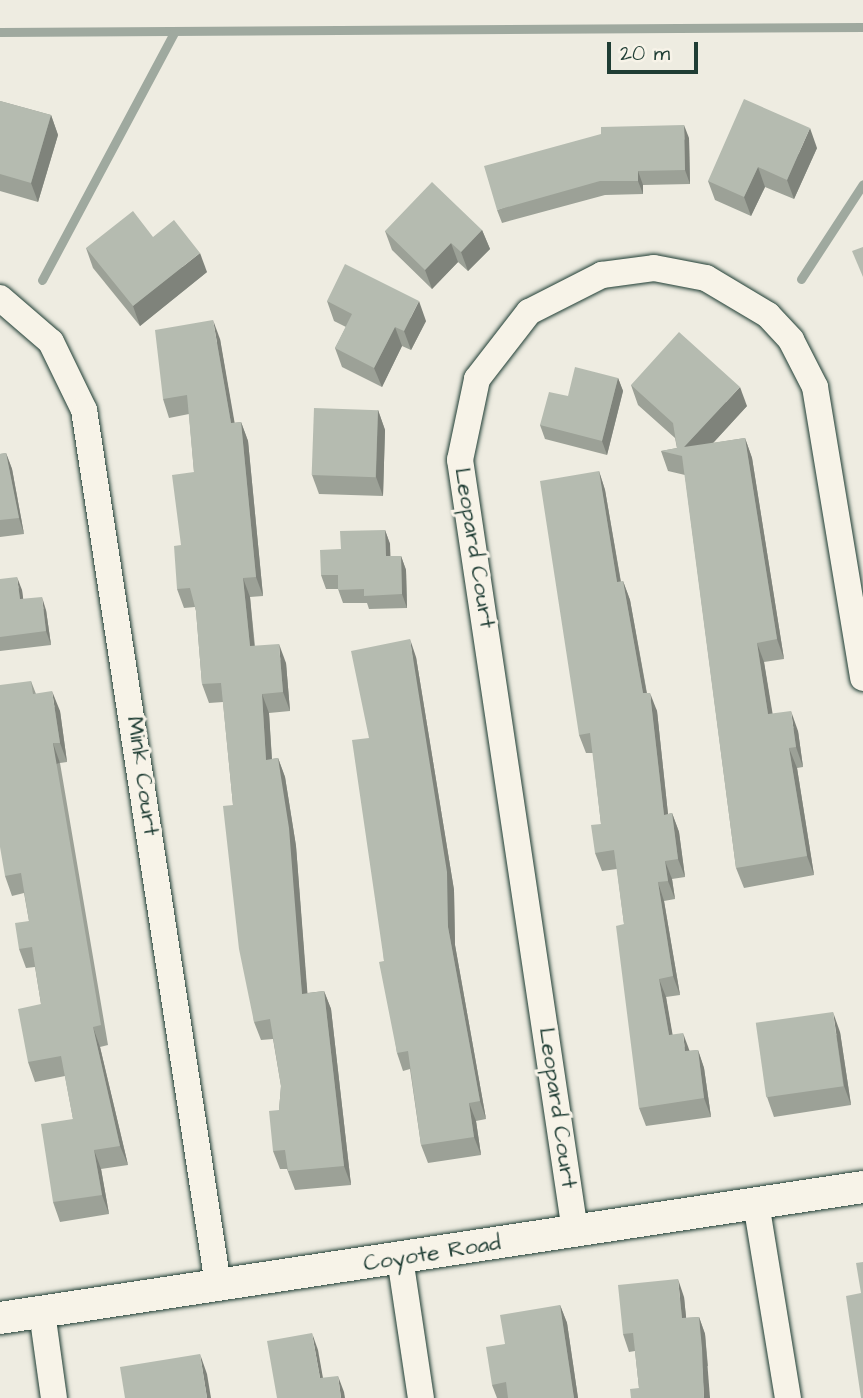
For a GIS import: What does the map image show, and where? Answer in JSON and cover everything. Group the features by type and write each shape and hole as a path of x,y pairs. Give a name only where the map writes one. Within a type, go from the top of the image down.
{"street":[{"name":"Leopard Court","path":"575,1231 460,460 477,379 529,312 602,275 654,268 706,278 768,315 791,340 815,387 863,678"},
{"name":"Mink Court","path":"0,298 51,342 84,410 218,1285"},
{"name":"Coyote Road","path":"0,1318 863,1187"},
{"path":"756,1203 788,1398"},
{"path":"400,1258 421,1398"},
{"path":"41,1312 54,1398"}],"building":[{"path":"744,99 810,128 787,180 758,167 744,197 708,181"},
{"path":"0,101 51,115 31,183 0,174"},
{"path":"684,125 685,170 638,171 638,181 600,181 497,210 484,166 601,134 601,127"},
{"path":"432,182 482,230 461,252 451,243 425,270 385,231"},
{"path":"133,211 153,237 174,220 200,253 133,306 86,248"},
{"path":"863,247 863,277 852,251"},
{"path":"345,264 419,301 404,331 395,327 374,368 335,348 352,314 327,301"},
{"path":"213,320 231,423 241,422 256,577 243,578 250,646 279,644 283,692 262,694 266,760 278,758 289,828 302,994 324,991 344,1166 288,1171 285,1150 273,1151 269,1111 279,1110 281,1086 270,1019 254,1022 239,949 223,806 233,805 221,683 202,684 196,611 190,588 177,589 174,546 181,545 172,475 194,472 187,395 163,399 155,330"},
{"path":"679,332 740,387 684,447 745,438 777,639 757,643 768,714 791,711 796,747 789,748 807,856 736,868 682,456 661,451 677,448 673,423 631,385"},
{"path":"575,367 618,378 602,441 540,425 549,392 568,396"},
{"path":"314,408 378,410 376,477 312,475"},
{"path":"6,453 19,518 0,520 0,454"},
{"path":"599,471 617,582 623,581 643,693 650,693 664,815 672,813 678,859 665,861 668,881 658,882 673,976 659,979 669,1035 683,1033 685,1051 698,1050 704,1098 639,1108 616,926 624,924 614,850 595,853 591,825 601,824 590,733 579,735 540,481"},
{"path":"385,530 386,556 401,556 402,594 364,596 364,589 338,590 338,575 321,575 320,550 341,549 340,531"},
{"path":"17,577 20,599 42,597 46,631 0,637 0,579"},
{"path":"410,639 447,872 448,927 480,1101 469,1103 474,1137 421,1145 408,1051 397,1053 379,962 384,961 352,740 369,738 351,651"},
{"path":"31,681 33,694 52,691 60,743 53,743 101,1025 93,1027 120,1146 94,1150 102,1195 53,1202 41,1124 73,1119 61,1056 28,1062 18,1009 41,1004 32,947 19,949 15,923 29,921 21,873 5,876 0,847 0,685"},
{"path":"833,1012 843,1086 766,1097 756,1023"},
{"path":"863,1262 861,1398 846,1296 861,1293 856,1263"},
{"path":"678,1279 682,1318 699,1317 704,1398 631,1398 630,1389 639,1388 633,1333 623,1334 618,1285"},
{"path":"560,1305 574,1398 508,1398 506,1382 492,1385 486,1347 505,1344 500,1315"},
{"path":"312,1333 320,1378 338,1376 341,1398 277,1398 267,1341"},
{"path":"200,1354 207,1398 125,1398 120,1367"}],"waterway":[{"path":"0,32 863,27"},
{"path":"42,280 175,31"},
{"path":"801,279 863,184"}]}
